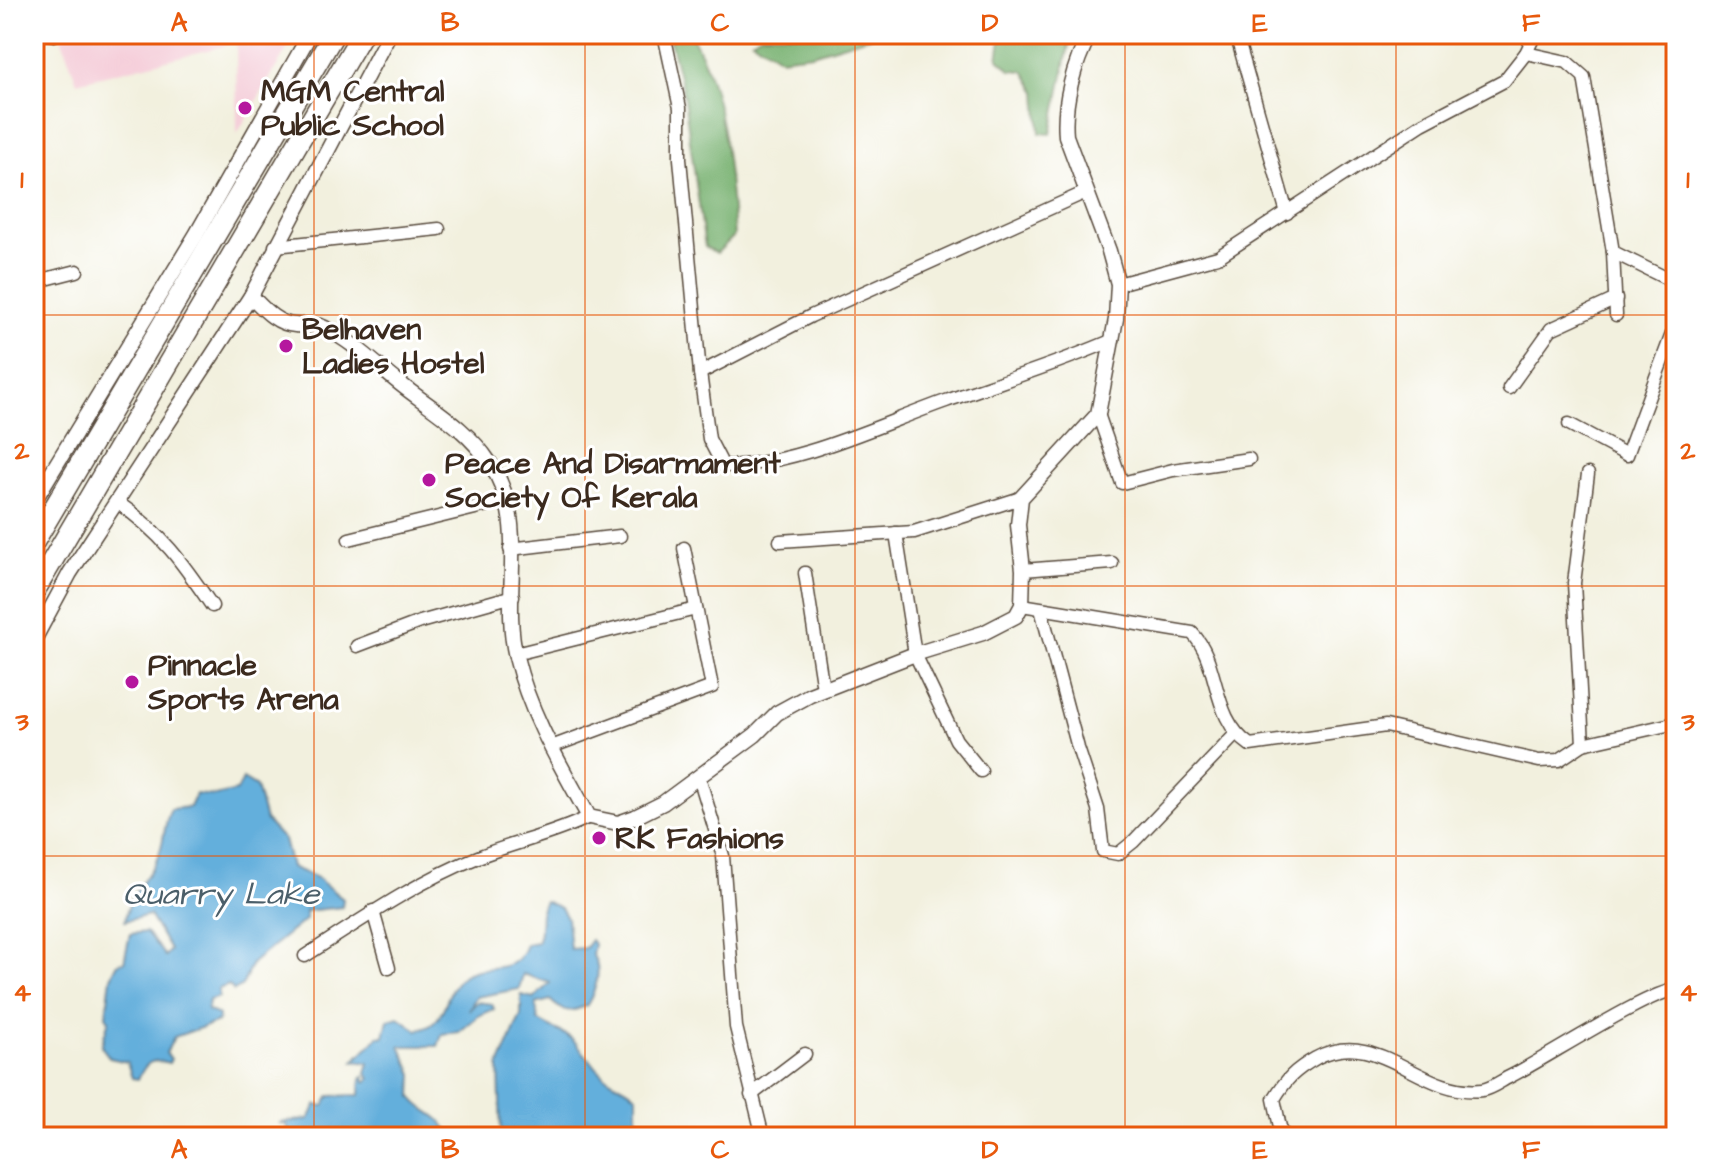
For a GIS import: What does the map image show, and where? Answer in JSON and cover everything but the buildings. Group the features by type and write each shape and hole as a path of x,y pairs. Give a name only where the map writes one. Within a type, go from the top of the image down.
{"highway":[{"path":"34,542 334,34"},
{"path":"34,592 362,34"}],"street":[{"path":"34,501 196,235 310,34"},
{"path":"34,640 70,573 251,296 389,34"},
{"path":"664,34 680,108 680,159 709,439 723,466 746,466 836,442 1064,361 1113,340"},
{"path":"1090,34 1078,55 1065,118 1066,136 1118,284 1113,340 1098,414 1122,483 1173,470 1249,459"},
{"path":"1236,34 1287,213"},
{"path":"1118,284 1218,257 1422,124 1504,81 1526,53 1535,34"},
{"path":"1675,34 1676,40"},
{"path":"1526,53 1567,62 1584,77 1613,252 1616,315"},
{"path":"700,373 811,316 1086,192"},
{"path":"275,246 439,229"},
{"path":"1613,252 1676,283"},
{"path":"34,282 77,271"},
{"path":"251,296 272,317 290,325 321,325 355,346 456,424 490,462 508,500 515,526 510,549 515,654 529,700 589,817"},
{"path":"1509,388 1551,329 1616,299"},
{"path":"1569,424 1627,455 1676,323"},
{"path":"780,541 914,532 1021,498 1098,414"},
{"path":"1583,744 1574,583 1588,474"},
{"path":"305,956 373,911 480,856 554,834 589,817 618,823 663,803 755,735 777,713 823,689 915,654 983,633 1016,616 1022,605 1023,570 1018,525 1021,498"},
{"path":"349,539 508,500"},
{"path":"117,502 150,526 174,549 212,606"},
{"path":"896,533 915,654 956,740 981,771"},
{"path":"510,549 620,536"},
{"path":"551,747 712,687 684,548"},
{"path":"1023,570 1112,563"},
{"path":"805,573 823,689"},
{"path":"357,646 420,622 513,596"},
{"path":"1022,605 1192,633 1205,646 1212,681 1235,735 1250,745 1386,726 1539,761 1559,760 1583,744 1676,723"},
{"path":"515,654 696,609"},
{"path":"1041,609 1098,809 1103,851 1118,854 1133,842 1235,735"},
{"path":"699,777 723,856 728,956 736,1027 763,1137"},
{"path":"373,911 389,968"},
{"path":"1286,1137 1280,1127 1274,1099 1291,1071 1333,1049 1365,1048 1457,1088 1484,1090 1567,1047 1646,999 1676,990"},
{"path":"751,1095 805,1054"}],"shaded area":[{"name":"MGM Central Public School","path":"60,34 296,34 237,134 236,43 77,82"}],"green space":[{"path":"676,34 691,35 702,58 723,133 734,236 717,253 705,247 683,92 670,41"},
{"path":"761,34 878,34 812,54 780,58 752,40"},
{"path":"1002,34 1076,34 1069,45 1051,134 1040,133 1037,92 1024,71 1011,70 998,59"}],"water":[{"name":"Quarry Lake","path":"243,779 256,787 265,820 284,840 291,867 317,878 343,899 342,907 305,911 306,919 252,963 242,986 234,991 229,985 218,989 219,997 209,1000 207,1010 219,1015 218,1022 174,1037 166,1053 171,1059 169,1063 150,1063 138,1079 132,1078 127,1062 110,1058 101,1046 109,1020 106,1016 111,977 118,963 124,962 130,934 146,932 165,956 170,950 149,915 125,921 130,903 157,859 171,809 190,807 196,794 215,796 237,791"},
{"path":"545,901 561,908 567,918 570,949 585,948 591,940 594,944 592,955 598,973 587,1005 567,1010 550,1000 536,1004 538,1020 572,1039 596,1068 637,1097 637,1123 643,1128 641,1137 501,1137 499,1066 521,1015 521,995 534,998 550,983 523,974 519,989 476,997 469,1010 477,1002 492,1004 494,1009 478,1016 459,1032 442,1034 438,1046 400,1046 413,1074 412,1097 442,1122 451,1137 272,1137 280,1131 289,1131 287,1125 279,1123 309,1119 316,1105 324,1106 330,1096 360,1095 361,1078 364,1076 365,1082 370,1079 366,1073 369,1063 354,1061 378,1037 384,1036 388,1020 399,1017 417,1030 427,1027 440,1015 451,990 463,976 507,965 521,955 526,944 537,942"}],"place":[{"name":"MGM Central Public School","path":"245,108"},
{"name":"Belhaven Ladies Hostel","path":"286,346"},
{"name":"Peace And Disarmament Society Of Kerala","path":"429,480"},
{"name":"Pinnacle Sports Arena","path":"132,682"},
{"name":"RK Fashions","path":"599,838"}]}
